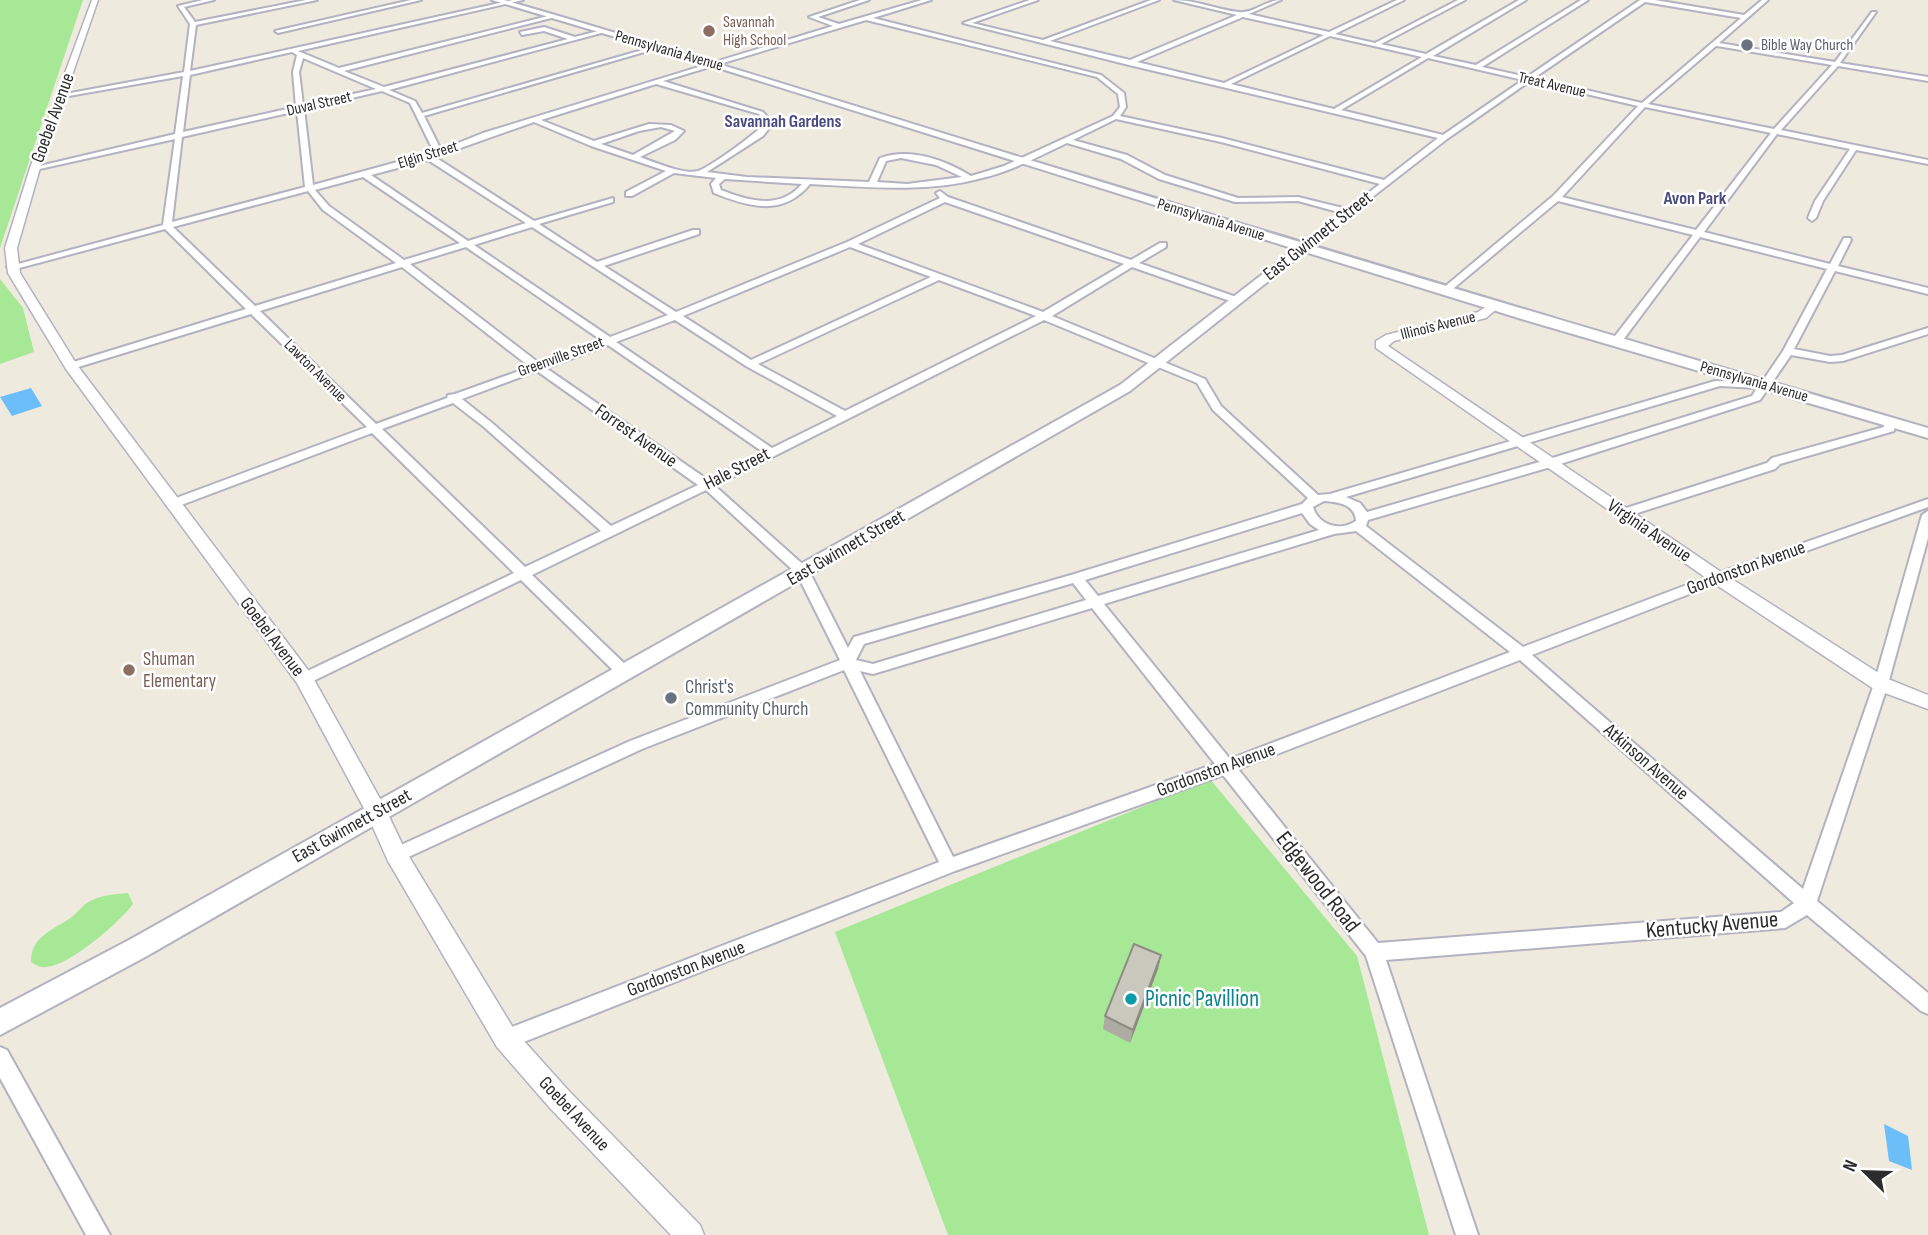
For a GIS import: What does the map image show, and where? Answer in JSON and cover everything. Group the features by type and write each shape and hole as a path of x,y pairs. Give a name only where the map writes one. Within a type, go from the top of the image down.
{"main road":[{"name":"Pennsylvania Avenue","path":"501,2 715,64 1494,306 1928,433"},
{"name":"East Gwinnett Street","path":"0,1022 138,948 1125,388 1303,248"}],"street":[{"name":"Goebel Avenue","path":"95,0 35,168 11,248 12,267 71,366 303,679 377,812 396,855 506,1039 559,1099 690,1235"},
{"path":"167,226 193,24 181,6 211,0"},
{"path":"193,24 314,0"},
{"path":"278,31 418,0"},
{"path":"63,95 297,54 501,2 520,0"},
{"path":"839,26 812,17 866,0"},
{"name":"Elgin Street","path":"12,267 434,155 535,120 928,0"},
{"path":"1035,0 966,23 1444,137"},
{"path":"1041,43 1156,0"},
{"name":"Treat Avenue","path":"1177,0 1643,105 1928,162"},
{"path":"1129,63 1278,0"},
{"path":"1224,85 1401,0"},
{"path":"1375,45 1462,0"},
{"path":"1333,112 1523,0"},
{"path":"1476,68 1584,0"},
{"path":"1644,0 1745,17"},
{"name":"East Gwinnett Street","path":"1303,248 1444,137 1644,0"},
{"path":"1445,291 1556,198 1643,105 1765,0"},
{"path":"1616,341 1776,131 1836,64 1874,13"},
{"path":"339,71 552,17"},
{"path":"535,120 632,158 673,171 697,175 807,183 933,184 969,178 1024,162 1115,117 1123,107 1121,93 1099,76 865,18"},
{"path":"473,37 495,39 544,29 575,39"},
{"name":"Duval Street","path":"35,168 384,89 602,32"},
{"path":"1717,44 1928,79"},
{"path":"421,115 655,48"},
{"path":"297,54 413,102 421,115 434,155 532,225 750,363 844,415"},
{"path":"297,54 296,72 309,188"},
{"path":"658,82 761,113 769,123 760,134 697,175"},
{"path":"1115,117 1222,140 1386,183"},
{"path":"594,144 646,127 664,126 680,131 672,138 632,158"},
{"path":"1066,140 1124,157 1163,177 1238,200 1298,199 1349,212"},
{"path":"1812,218 1819,201 1854,148"},
{"path":"872,185 883,160 895,155 911,156 969,178"},
{"path":"629,194 673,171"},
{"path":"363,173 771,452"},
{"path":"722,177 715,184 717,191 761,205 782,202 798,194 807,183"},
{"path":"933,184 945,199 1236,300"},
{"name":"Forrest Avenue","path":"309,188 326,208 536,366 707,485 803,572 949,866"},
{"path":"1556,198 1928,290"},
{"name":"Greenville Street","path":"172,504 452,397 678,315 850,244 945,199"},
{"path":"71,366 610,200"},
{"name":"Lawton Avenue","path":"167,226 625,673"},
{"path":"596,265 695,232"},
{"path":"396,855 636,745 847,663 873,669 1756,398 1788,351 1847,240"},
{"path":"850,244 1044,316 1201,381 1217,408 1312,503"},
{"name":"Hale Street","path":"303,679 707,485 1044,316 1163,244"},
{"path":"750,363 941,276"},
{"name":"Illinois Avenue","path":"1381,344 1390,338 1482,315 1494,306"},
{"path":"1788,351 1829,359 1843,358 1928,331"},
{"name":"Virginia Avenue","path":"1381,344 1386,352 1718,578 1881,684 1928,702"},
{"path":"847,663 859,641 1076,579 1312,503 1719,383 1766,385"},
{"path":"452,397 488,425 608,531"},
{"path":"1624,513 1771,466 1776,461 1890,429 1889,421"},
{"name":"Atkinson Avenue","path":"1332,497 1356,506 1361,521 1521,653 1807,904 1928,1005"},
{"path":"1312,503 1310,518 1333,530"},
{"name":"Gordonston Avenue","path":"506,1039 949,866 1226,767 1718,578 1928,503"},
{"path":"1807,904 1881,684 1928,515"},
{"name":"Edgewood Road","path":"1076,579 1374,952 1467,1235"},
{"name":"Kentucky Avenue","path":"1374,952 1785,920 1807,904"},
{"path":"0,1056 31,1117 99,1235"}],"green space":[{"path":"0,0 83,0 0,248"},
{"path":"0,279 23,308 34,352 0,364"},
{"path":"1210,779 1357,956 1429,1235 948,1235 835,932"},
{"path":"128,893 133,904 117,922 80,952 56,965 40,967 31,962 34,946 38,941 87,903 104,896"}],"water":[{"path":"31,388 42,406 12,416 0,397"},
{"path":"1884,1124 1908,1136 1912,1170 1889,1161"}],"building":[{"name":"Picnic Pavillion","path":"1134,944 1161,955 1133,1030 1105,1016"}],"place":[{"name":"Savannah High School","path":"709,31"},
{"name":"Bible Way Church","path":"1747,45"},
{"name":"Shuman Elementary","path":"129,670"},
{"name":"Christ's Community Church","path":"671,698"},
{"name":"Picnic Pavillion","path":"1131,999"}],"district":[{"name":"Savannah Gardens","path":"783,121"},
{"name":"Avon Park","path":"1695,198"}]}
